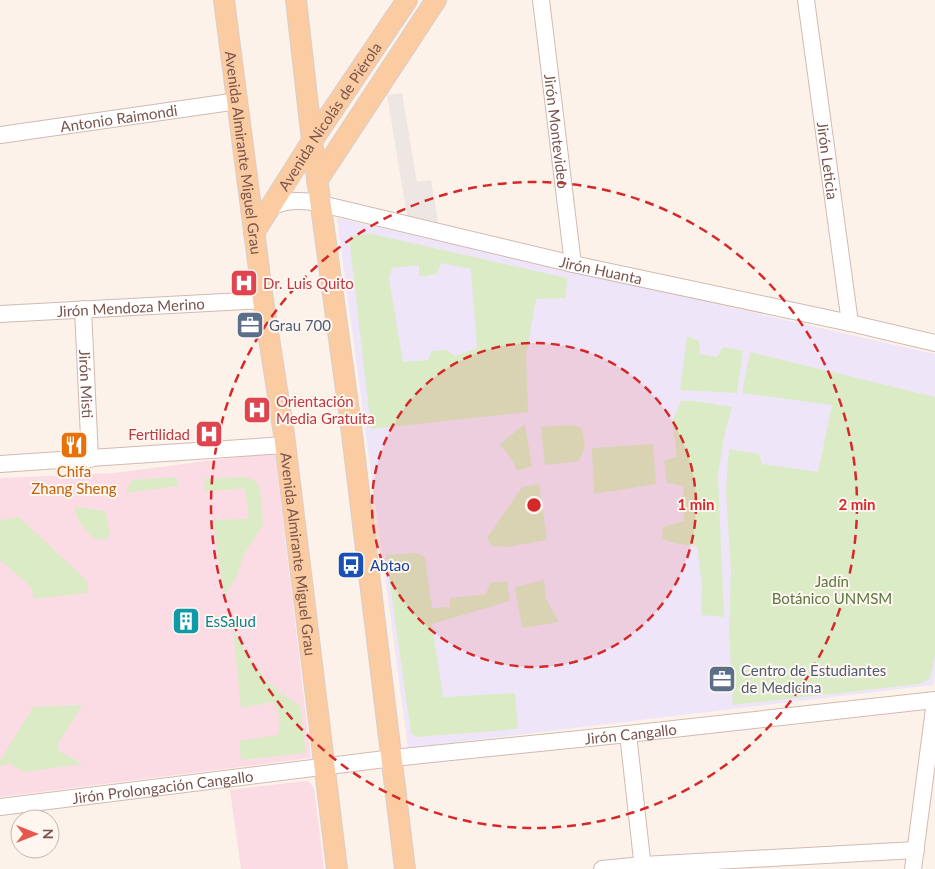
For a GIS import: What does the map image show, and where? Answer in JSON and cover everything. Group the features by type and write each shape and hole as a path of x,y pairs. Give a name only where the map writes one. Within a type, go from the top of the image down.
{"main road":[{"name":"Avenida Almirante Miguel Grau","path":"224,0 238,101 262,219 263,300 330,765 337,869"},
{"path":"296,0 309,145 317,181 317,203 351,426 388,758 405,869"},
{"name":"Avenida Nicolás de Piérola","path":"262,219 309,145 407,0"},
{"name":"Avenida Nicolás de Piérola","path":"317,181 436,0"},
{"path":"366,60 388,74"}],"street":[{"name":"Jirón Montevideo","path":"541,0 573,264"},
{"name":"Jirón Leticia","path":"806,0 850,323"},
{"name":"Antonio Raimondi","path":"0,135 238,101"},
{"name":"Jirón Huanta","path":"262,219 280,202 290,200 317,203 573,264 935,343"},
{"name":"Jirón Mendoza Merino","path":"0,314 263,300"},
{"name":"Jirón Misti","path":"83,309 90,459"},
{"path":"0,464 285,446"},
{"name":"Jirón Cangallo","path":"330,765 935,700"},
{"path":"913,869 935,700"},
{"path":"628,734 643,867"},
{"name":"Jirón Prolongación Cangallo","path":"0,807 330,765"},
{"path":"602,869 916,850"}],"shaded area":[{"path":"402,93 417,182 431,180 438,222 407,216 387,95"},
{"path":"337,218 935,354 935,675 933,685 408,748"},
{"path":"275,452 311,758 0,797 0,478 114,473"},
{"path":"309,782 314,788 324,869 241,869 230,790"}],"green space":[{"path":"372,234 567,278 566,298 536,299 526,356 528,412 371,429 349,236","holes":["441,263 471,269 477,348 456,356 446,350 432,351 428,360 403,362 389,279 392,268 419,265 419,277 437,274"]},
{"path":"687,336 699,341 700,354 717,357 723,347 743,351 737,393 680,390"},
{"name":"Jadín Botánico UNMSM","path":"750,352 935,397 935,655 930,679 919,684 733,705 729,628 731,571 726,491 729,449 759,454 762,464 818,472 832,405 742,393"},
{"path":"681,401 695,401 732,407 724,437 718,475 724,617 701,615 702,586 697,546 678,544 662,539 663,527 684,521 683,486 667,483 664,461 677,456 672,422"},
{"path":"525,424 532,466 517,471 514,463 500,444"},
{"path":"571,425 582,428 585,446 579,461 545,465 541,427"},
{"path":"653,444 656,484 594,494 592,448"},
{"path":"176,477 179,486 125,493 132,480"},
{"path":"244,477 254,480 260,489 263,525 244,554 236,578 224,596 213,520 245,519 249,513 244,488 205,492 204,479"},
{"path":"539,484 547,540 507,547 492,546 487,538 522,487"},
{"path":"75,507 105,511 110,534 105,539 99,540 93,537 82,526"},
{"path":"19,517 87,581 88,593 33,599 32,588 0,560 0,520"},
{"path":"416,553 425,557 432,608 450,607 450,598 486,594 490,583 507,581 510,601 432,624 443,697 515,693 518,729 417,737 411,734 386,555"},
{"path":"544,580 546,599 559,622 522,628 515,587"},
{"path":"233,629 260,673 277,690 300,705 306,753 241,760 239,741 278,735 279,723 277,709 273,702 241,708"},
{"path":"82,705 57,746 60,752 83,764 23,772 9,763 0,767 0,761 33,707"}],"place":[{"name":"Dr. Luis Quito","path":"244,283"},
{"name":"Grau 700","path":"250,325"},
{"name":"Orientación Media Gratuita","path":"257,410"},
{"name":"Fertilidad","path":"209,434"},
{"name":"Chifa Zhang Sheng","path":"74,445"},
{"name":"Abtao","path":"351,565"},
{"name":"EsSalud","path":"186,621"},
{"name":"Centro de Estudiantes de Medicina","path":"722,679"}]}
